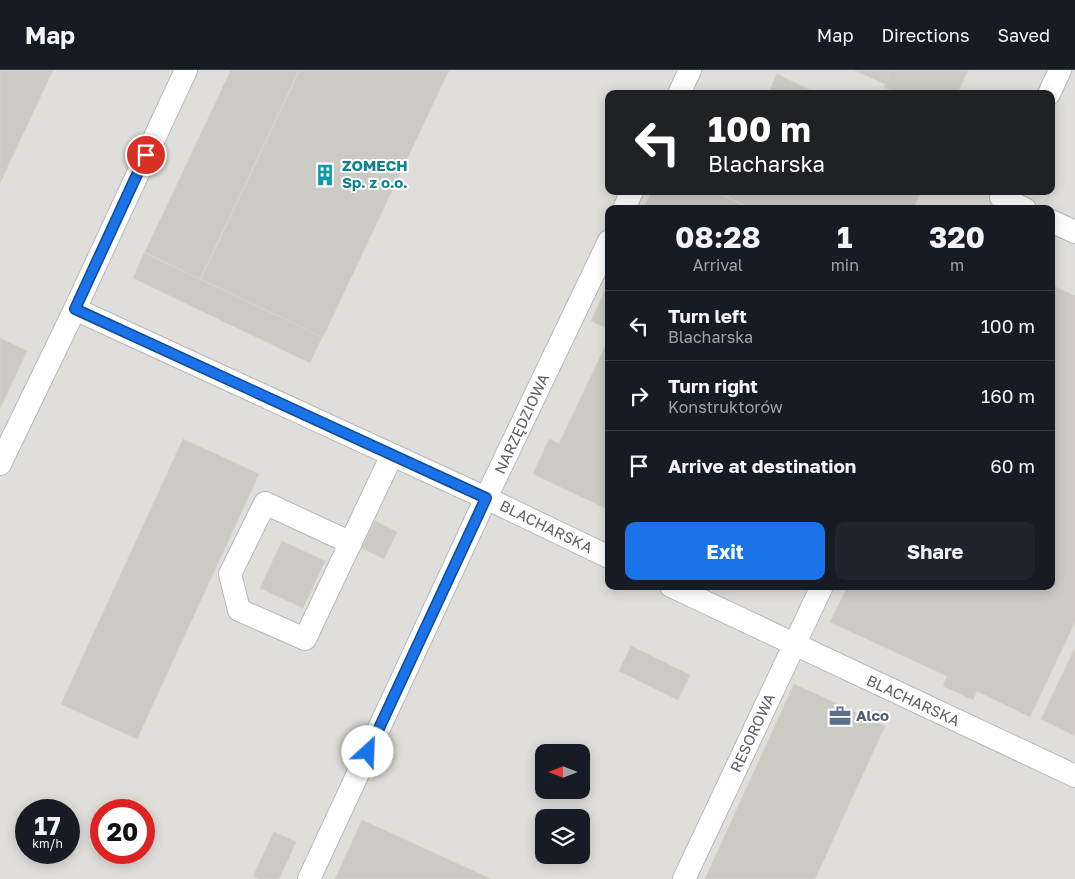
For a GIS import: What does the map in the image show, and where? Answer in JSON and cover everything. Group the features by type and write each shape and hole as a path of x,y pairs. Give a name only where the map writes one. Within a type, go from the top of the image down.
{"lane":[{"path":"0,464 75,309 186,70"},
{"path":"681,90 690,70"},
{"path":"1051,90 1060,70"},
{"path":"1000,199 1015,205"},
{"path":"1055,223 1075,232"},
{"name":"NARZĘDZIOWA","path":"309,879 486,498 605,249"},
{"name":"BLACHARSKA","path":"75,309 486,498 605,555"},
{"path":"351,542 265,503 230,574 239,610 305,639 351,542 392,455"},
{"name":"BLACHARSKA","path":"678,590 794,646 1075,776"},
{"name":"RESOROWA","path":"684,879 820,590"}],"shaded area":[{"path":"0,70 1075,70 1075,879 0,879"}],"building":[{"path":"0,70 53,70 0,183"},
{"path":"231,70 299,70 200,279 145,252"},
{"name":"ZOMECH Sp. z o.o.","path":"300,70 449,70 323,337 201,279"},
{"path":"854,70 892,70 885,84"},
{"path":"892,70 968,70 959,90 890,90 884,87"},
{"path":"777,74 810,90 770,90"},
{"path":"650,195 721,195 742,205 645,205"},
{"path":"724,195 919,195 915,205 745,205"},
{"path":"144,253 322,337 310,363 133,278"},
{"path":"1055,287 1075,296 1075,622 1030,717 977,691 973,700 943,686 947,676 830,622 846,590 1055,590"},
{"path":"605,291 605,327 591,321"},
{"path":"0,338 27,351 0,409"},
{"path":"605,346 605,508 533,474 549,439 559,444"},
{"path":"183,439 259,474 137,739 61,704"},
{"path":"375,521 397,532 384,559 362,548"},
{"path":"282,541 325,561 303,608 260,588"},
{"path":"631,646 690,675 678,700 619,671"},
{"path":"1075,648 1075,736 1041,719"},
{"path":"794,684 885,726 815,879 705,879"},
{"path":"362,820 491,879 335,879"},
{"path":"274,832 296,842 279,879 259,879 253,876"}],"place":[{"name":"ZOMECH Sp. z o.o.","path":"325,175"},
{"name":"Alco","path":"840,716"}],"route":[{"path":"146,155 75,309 486,498 368,752"}]}
